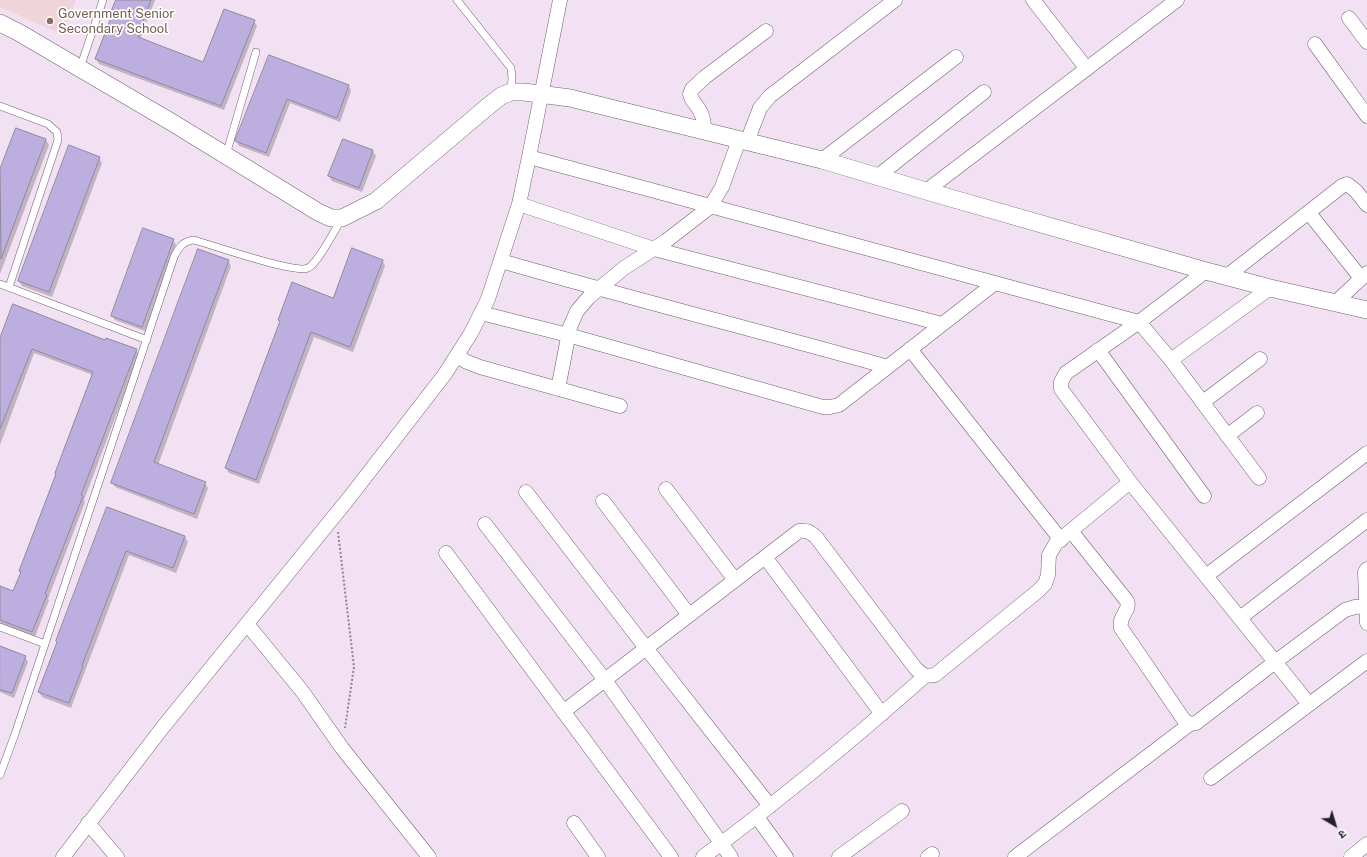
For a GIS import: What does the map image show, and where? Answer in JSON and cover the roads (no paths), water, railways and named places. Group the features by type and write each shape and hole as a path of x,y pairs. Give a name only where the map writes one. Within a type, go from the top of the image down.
{"street":[{"path":"63,857 164,727 337,513 445,374 471,333 488,299 519,204 560,0"},
{"path":"558,389 568,335 577,311 598,289 624,268 654,249 710,207 722,187 760,108 770,96 895,0"},
{"path":"1033,0 1087,69"},
{"path":"926,191 1177,0"},
{"path":"1349,18 1367,42"},
{"path":"0,23 80,68 318,212 331,218 342,218 376,201 464,125 501,96 511,92 541,94 570,98 822,160 1206,271 1270,288 1367,310"},
{"path":"704,132 704,120 691,98 690,94 692,89 705,77 766,31"},
{"path":"1315,44 1367,116"},
{"path":"822,160 956,57"},
{"path":"878,176 984,92"},
{"path":"529,157 1139,322 1171,360 1203,402 1226,436 1259,478"},
{"path":"1227,276 1342,186 1347,184 1356,191 1367,205"},
{"path":"519,204 654,249 942,324"},
{"path":"1308,212 1364,276 1336,302"},
{"path":"501,260 598,289 678,309 888,367"},
{"path":"1206,271 1139,322 1066,373 1060,382 1061,389 1130,482 1309,704"},
{"path":"482,313 568,335 823,408 839,405 995,283"},
{"path":"1171,360 1270,288"},
{"path":"910,349 1066,535 1127,601 1128,609 1121,618 1120,623 1122,628 1184,720 1190,724"},
{"path":"1098,350 1204,496"},
{"path":"457,356 480,367 620,406"},
{"path":"1203,402 1260,359"},
{"path":"1226,436 1257,414"},
{"path":"1206,576 1367,453"},
{"path":"703,857 757,817 882,714 925,676 935,675 1038,591 1045,584 1048,575 1049,555 1056,543 1130,482"},
{"path":"666,489 735,580"},
{"path":"526,492 770,806"},
{"path":"603,501 689,616"},
{"path":"1240,618 1367,520"},
{"path":"485,524 605,680 731,857"},
{"path":"563,712 799,531 805,530 816,537 916,669 925,676"},
{"path":"446,554 671,857"},
{"path":"765,557 882,714"},
{"path":"1367,569 1365,572 1367,623"},
{"path":"1015,857 1190,724 1196,723 1345,610 1354,607 1366,606"},
{"path":"247,624 302,691 342,748 429,857"},
{"path":"1211,778 1367,661"},
{"path":"840,857 902,811"},
{"path":"757,817 786,857"},
{"path":"88,823 117,857"},
{"path":"574,823 598,857"},
{"path":"1351,857 1367,844"}],"lane":[{"path":"80,68 103,0"},
{"path":"457,0 510,68 512,78 511,92"},
{"path":"226,155 256,52"},
{"path":"0,106 48,124 57,132 58,140 9,288"},
{"path":"0,775 8,755 174,257 179,247 187,241 194,240 277,264 299,269 308,268 316,261 342,218"},
{"path":"0,284 147,340"},
{"path":"0,627 45,644"}],"place":[{"name":"Government Senior Secondary School","path":"50,21"}]}
